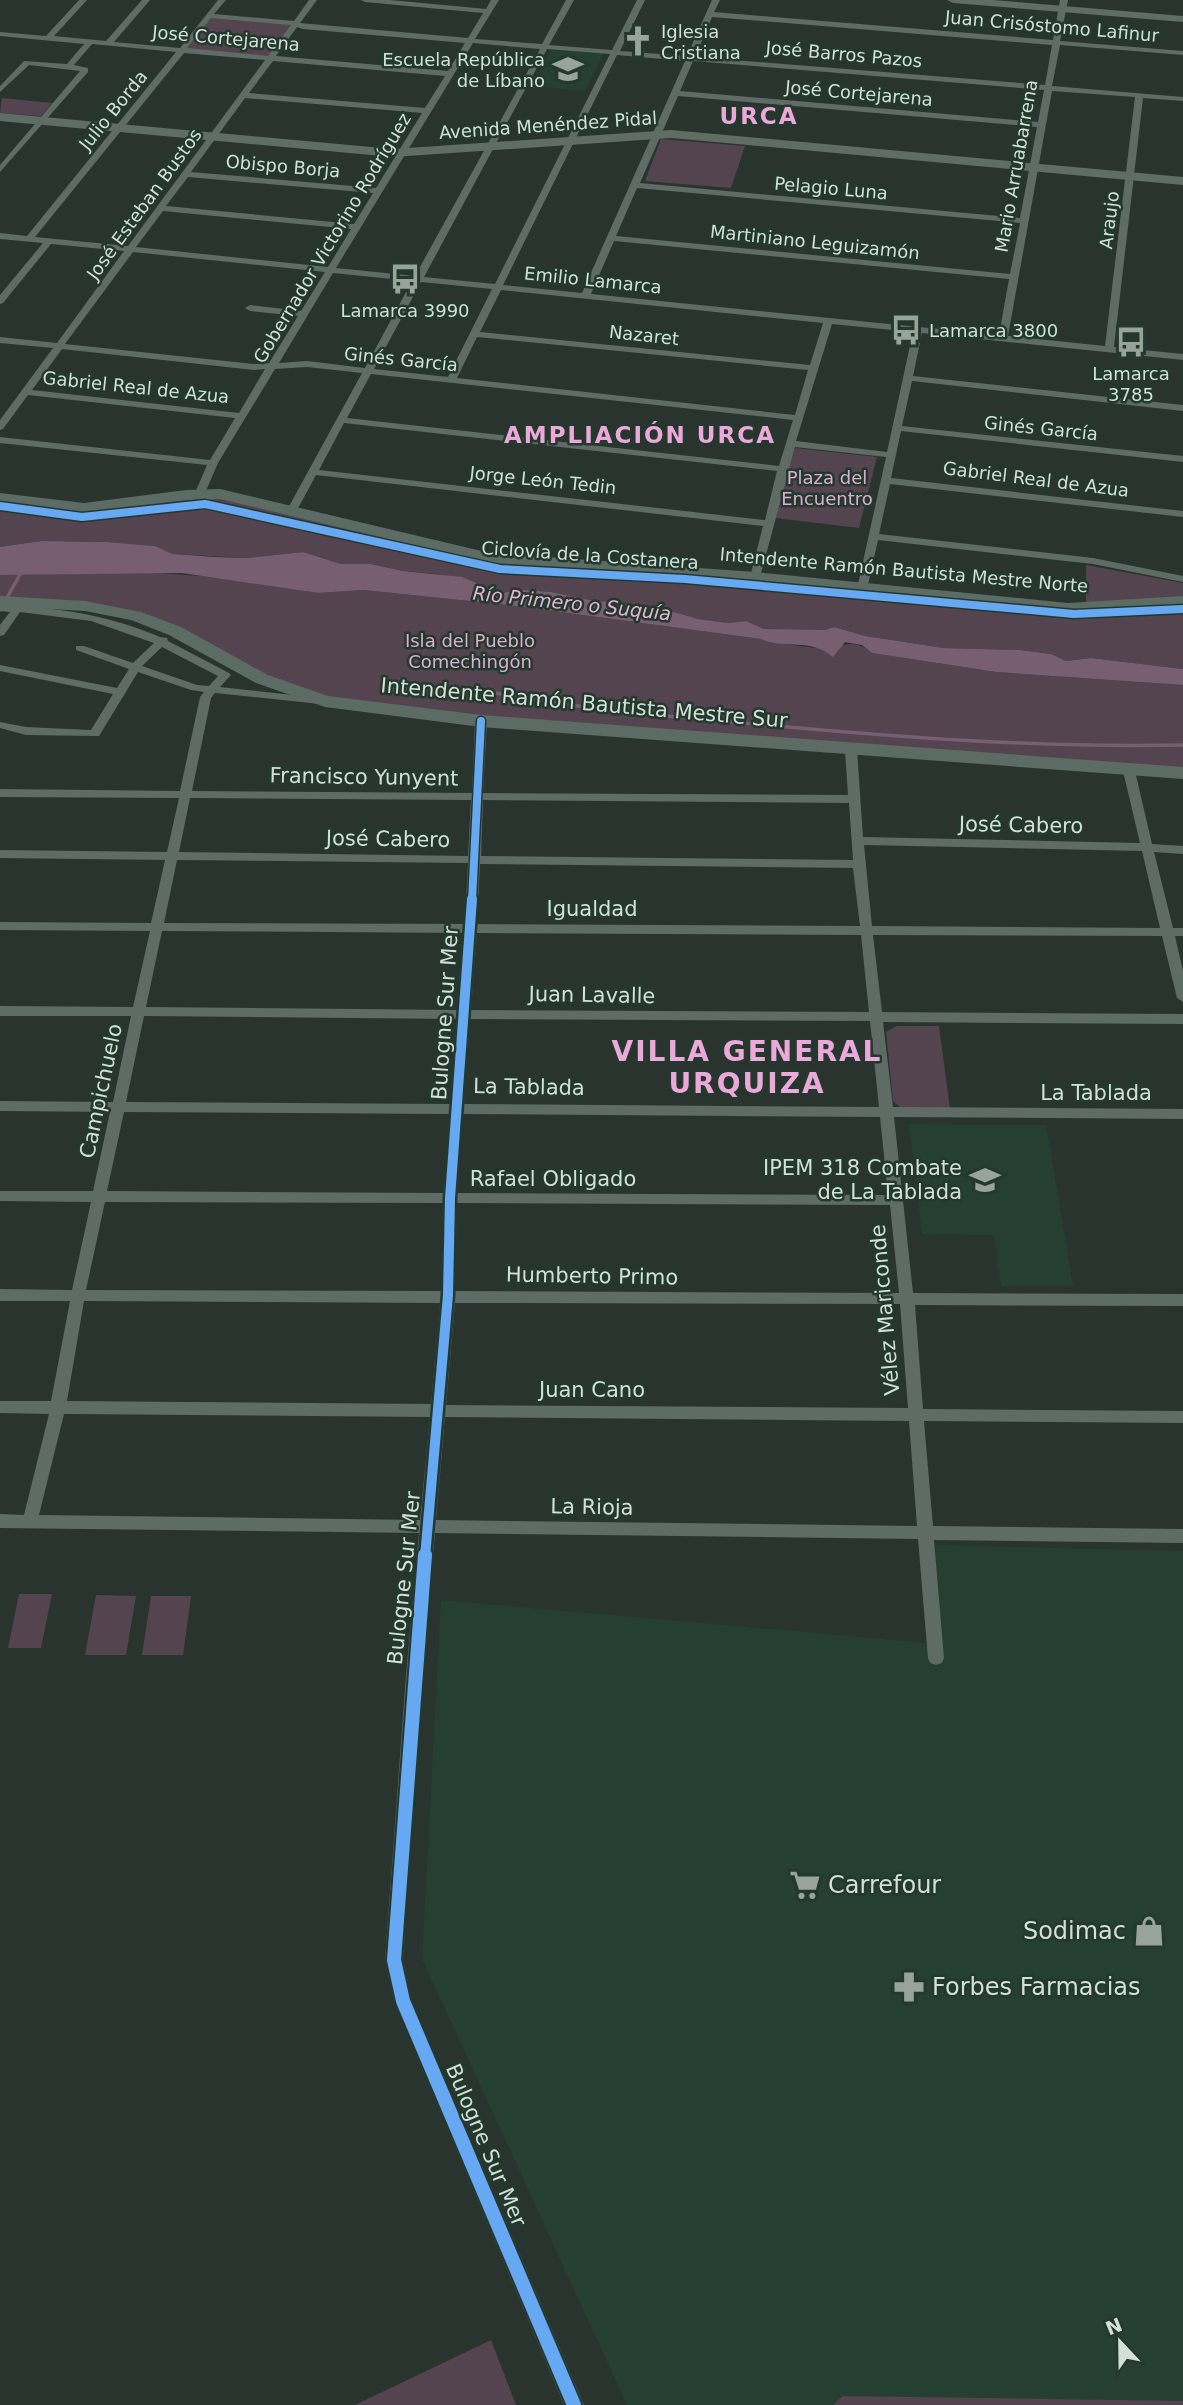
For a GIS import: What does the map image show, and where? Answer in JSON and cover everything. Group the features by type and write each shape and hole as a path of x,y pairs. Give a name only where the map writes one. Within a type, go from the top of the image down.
{"main road":[{"path":"953,0 1063,5 1183,19"},
{"name":"Avenida Menéndez Pidal","path":"0,117 401,153 658,133 1183,181"},
{"name":"Intendente Ramón Bautista Mestre Norte","path":"0,498 84,508 200,493 220,494 490,558 755,577 1068,608 1183,601"},
{"name":"Intendente Ramón Bautista Mestre Sur","path":"9,606 85,606 135,616 175,631 262,679 325,701 481,721 1183,773"}],"street":[{"path":"48,38 83,0"},
{"path":"109,43 146,0"},
{"name":"Julio Borda","path":"29,239 222,0"},
{"name":"José Esteban Bustos","path":"0,427 313,0"},
{"path":"365,0 488,11"},
{"name":"Gobernador Victorino Rodríguez","path":"200,493 213,463 495,0"},
{"path":"292,510 570,0"},
{"path":"451,380 640,0"},
{"path":"586,295 716,0"},
{"name":"Mario Arruabarrena","path":"1003,339 1063,5"},
{"name":"Juan Crisóstomo Lafinur","path":"709,14 1183,53"},
{"name":"José Barros Pazos","path":"209,16 470,41 691,56 1183,99"},
{"name":"José Cortejarena","path":"0,34 450,74"},
{"path":"69,66 90,42"},
{"path":"0,90 27,63 85,69 0,170"},
{"name":"José Cortejarena","path":"674,93 1040,125"},
{"path":"243,95 427,111"},
{"name":"Araujo","path":"1109,349 1139,95"},
{"name":"Obispo Borja","path":"186,174 377,191"},
{"name":"Pelagio Luna","path":"635,185 1023,221"},
{"path":"160,208 355,228"},
{"name":"Emilio Lamarca","path":"0,236 1183,357"},
{"name":"Martiniano Leguizamón","path":"613,238 1013,277"},
{"path":"0,300 49,241"},
{"path":"250,308 304,314"},
{"path":"755,577 790,443 828,321"},
{"path":"862,589 918,330"},
{"name":"Nazaret","path":"473,334 813,368"},
{"name":"Ginés García","path":"0,340 254,367 307,364 798,418"},
{"path":"907,378 1183,408"},
{"name":"Gabriel Real de Azua","path":"26,392 242,416"},
{"path":"340,420 783,469"},
{"name":"Ginés García","path":"896,428 1183,459"},
{"path":"0,440 213,463"},
{"path":"790,443 890,455"},
{"name":"Jorge León Tedin","path":"313,472 768,523"},
{"name":"Gabriel Real de Azua","path":"884,480 1183,514"},
{"path":"872,536 1094,561 1183,579"},
{"path":"0,633 9,606 90,616 163,640 135,667 95,734 90,736 26,731 0,725"},
{"name":"Campichuelo","path":"30,1521 58,1407 78,1295 206,698 225,675 163,640"},
{"path":"80,648 211,691 325,701"},
{"path":"0,668 121,692"},
{"name":"Bulogne Sur Mer","path":"481,721 471,927 450,1198 448,1295 430,1525 414,1675 395,1936 396,1972 403,2001 574,2405"},
{"name":"Vélez Mariconde","path":"851,750 859,864 907,1300 936,1658"},
{"path":"1129,771 1145,848 1183,998"},
{"name":"Francisco Yunyent","path":"0,793 854,799"},
{"name":"José Cabero","path":"857,841 1183,850"},
{"name":"José Cabero","path":"0,854 859,864"},
{"name":"Igualdad","path":"0,926 1183,932"},
{"name":"Juan Lavalle","path":"0,1011 1183,1019"},
{"name":"La Tablada","path":"0,1106 1183,1114"},
{"name":"Rafael Obligado","path":"0,1196 896,1200"},
{"name":"Humberto Primo","path":"0,1295 1183,1300"},
{"name":"Juan Cano","path":"0,1407 1183,1417"},
{"name":"La Rioja","path":"0,1521 1183,1536"}],"shaded area":[{"name":"Escuela República de Líbano","path":"552,48 604,53 585,91 532,86"},
{"name":"IPEM 318 Combate de La Tablada","path":"909,1124 1046,1125 1073,1286 1001,1286 994,1235 922,1234"},
{"path":"936,1545 1183,1551 1183,2405 627,2405 422,1959 441,1600 928,1643"}],"green space":[{"path":"209,16 295,24 271,57 182,49"},
{"path":"2,98 52,103 41,116 0,113"},
{"path":"661,139 745,146 731,188 645,181"},
{"name":"Plaza del Encuentro","path":"795,448 877,457 859,528 775,518"},
{"path":"200,493 482,556 1052,607 1183,601 1183,669 1091,658 1066,661 1051,654 1019,650 944,648 865,636 834,627 794,631 764,629 746,621 728,623 698,619 667,610 647,610 619,602 595,601 551,592 524,590 500,593 438,574 403,571 371,564 341,564 303,552 247,558 173,554 155,546 107,542 41,541 0,547 0,498 75,508"},
{"path":"1086,565 1183,583 1183,597 1086,604"},
{"name":"Isla del Pueblo Comechingón","path":"140,572 217,577 318,593 364,590 516,606 814,647 855,644 872,653 996,672 1183,685 1183,773 481,721 325,701 135,616 0,601 0,575"},
{"path":"897,1026 939,1026 950,1109 902,1109 893,1101 886,1032"},
{"path":"19,1594 52,1594 41,1648 8,1648"},
{"path":"96,1595 136,1596 126,1655 85,1655"},
{"path":"151,1596 191,1596 183,1655 142,1655"},
{"path":"491,2340 516,2405 355,2405"},
{"path":"843,2396 1183,2401 1183,2405 833,2405"}],"water":[{"name":"Río Primero o Suquía","path":"41,541 155,546 173,554 215,557 247,558 303,552 341,564 371,564 403,571 462,577 500,593 524,590 551,592 595,601 619,602 647,610 667,610 698,619 728,623 746,621 764,629 825,630 834,627 865,636 944,648 1019,650 1051,654 1066,661 1091,658 1183,669 1183,685 996,672 872,653 862,645 845,642 833,657 806,645 779,644 761,639 516,606 364,590 318,593 182,573 0,575 0,547"}],"waterway":[{"path":"0,610 22,571"},
{"path":"387,690 475,690 623,712 973,741 1183,745"}],"cycle path":[{"name":"Ciclovía de la Costanera","path":"0,506 82,517 205,504 500,569 685,579 1074,614 1183,609"},
{"path":"481,721 471,927 450,1198 448,1295 414,1675 394,1960 403,2001 574,2405"}],"place":[{"name":"Iglesia Cristiana","path":"638,41"},
{"name":"Escuela República de Líbano","path":"568,69"},
{"name":"Lamarca 3990","path":"405,279"},
{"name":"Lamarca 3800","path":"906,330"},
{"name":"Lamarca 3785","path":"1131,342"},
{"name":"IPEM 318 Combate de La Tablada","path":"985,1180"},
{"name":"Carrefour","path":"805,1885"},
{"name":"Sodimac","path":"1149,1931"},
{"name":"Forbes Farmacias","path":"909,1987"}],"district":[{"name":"URCA","path":"759,116"},
{"name":"AMPLIACIÓN URCA","path":"640,435"},
{"name":"VILLA GENERAL URQUIZA","path":"747,1067"}]}
